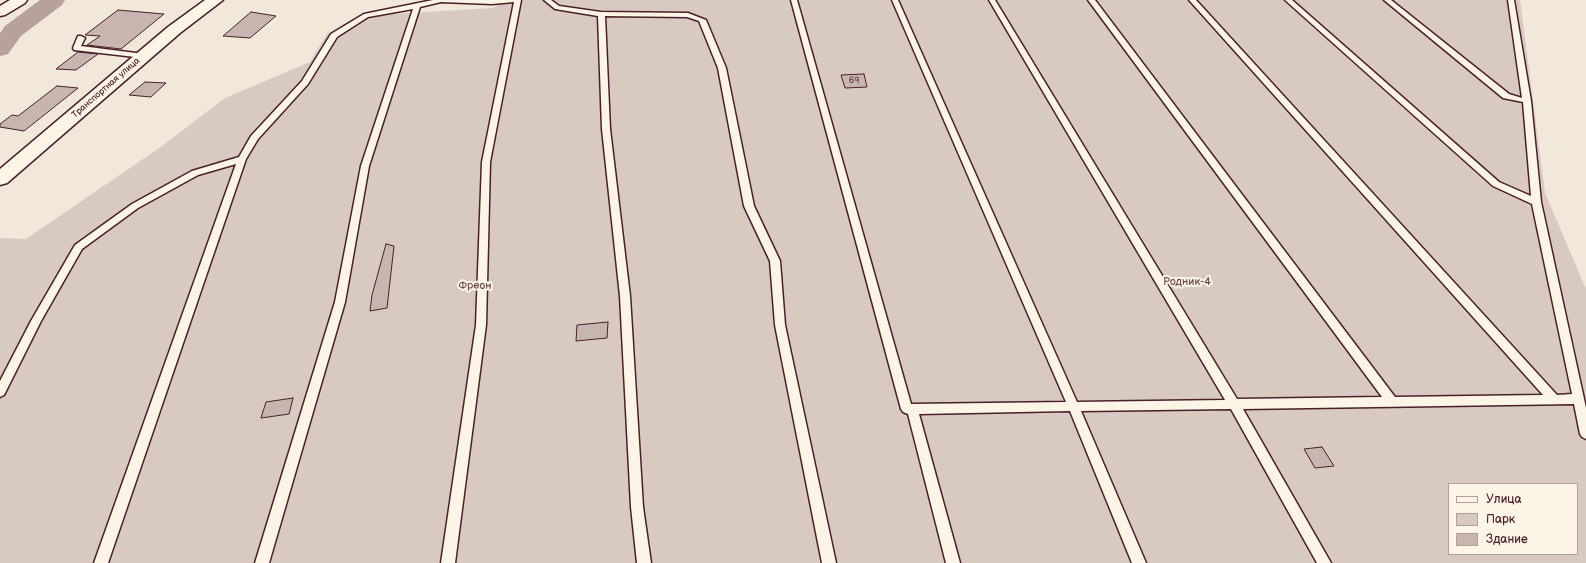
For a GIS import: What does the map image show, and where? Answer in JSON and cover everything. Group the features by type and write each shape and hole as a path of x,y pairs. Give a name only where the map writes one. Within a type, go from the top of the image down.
{"street":[{"path":"0,12 20,0"},
{"name":"Транспортная улица","path":"0,180 174,30 215,0"}],"lane":[{"path":"102,563 242,160 254,138 305,82 334,36 366,15 441,0 492,2 517,0 486,162 481,325 448,563"},
{"path":"547,0 557,8 601,14 688,15 702,20 722,68 749,206 775,261 780,325 828,563"},
{"path":"794,0 907,409 1578,399"},
{"path":"895,0 1074,407 1139,563"},
{"path":"992,0 1234,404 1324,563"},
{"path":"1091,0 1392,402"},
{"path":"1192,0 1554,399"},
{"path":"1288,0 1496,184 1536,202"},
{"path":"1387,0 1506,96 1527,101"},
{"path":"1511,0 1527,101 1536,202 1586,434"},
{"path":"262,563 340,302 365,166 417,6"},
{"path":"601,14 606,130 625,296 637,508 644,563"},
{"path":"81,38 77,48 144,56"},
{"path":"0,392 36,322 78,248 136,206 195,173 242,160"},
{"path":"912,409 953,563"}],"green space":[{"path":"505,0 1520,0 1545,193 1586,289 1586,563 0,563 0,238 26,239 162,146 225,98 310,62 327,34 358,16 493,8"}],"building":[{"path":"118,10 164,14 121,49 87,45 100,36 85,35"},
{"path":"251,12 276,16 250,38 223,36"},
{"path":"78,52 98,54 76,70 56,69"},
{"path":"864,74 867,87 845,88 841,75"},
{"path":"145,82 166,83 151,97 129,95"},
{"path":"57,86 78,88 24,131 0,127 0,124 12,115 18,116"},
{"path":"386,244 394,246 387,308 370,311 372,295"},
{"path":"608,322 607,338 576,341 577,325"},
{"path":"293,398 289,414 261,418 266,402"},
{"path":"1322,447 1334,466 1315,468 1304,449"}],"waterway":[{"path":"0,49 13,31 54,0"}],"park label":[{"name":"Родник-4","path":"1187,282"},
{"name":"Фреон","path":"475,286"}]}
